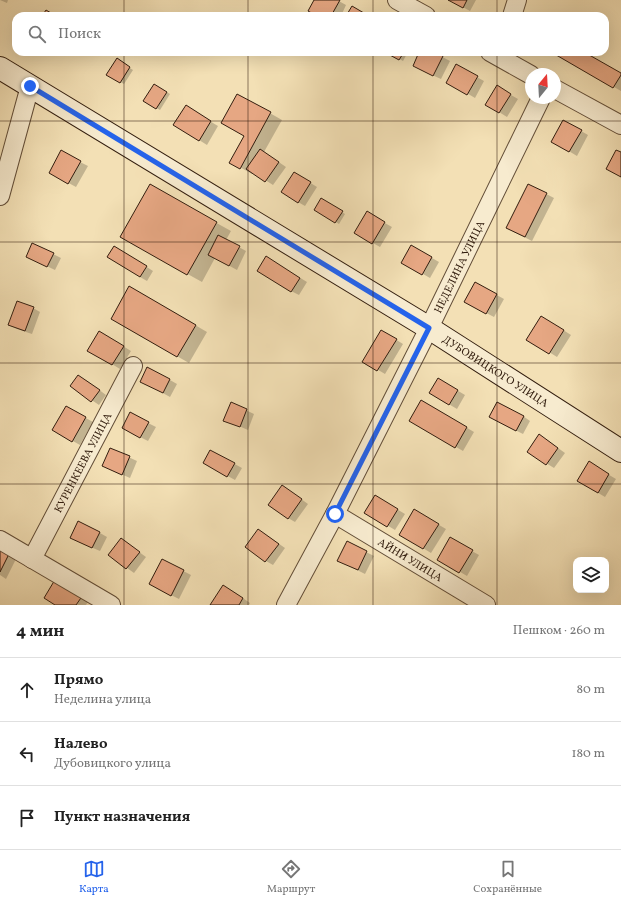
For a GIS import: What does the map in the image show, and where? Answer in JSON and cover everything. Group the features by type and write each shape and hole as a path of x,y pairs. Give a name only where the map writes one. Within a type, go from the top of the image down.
{"street":[{"path":"397,0 419,12"},
{"path":"513,12 517,0"},
{"path":"500,56 525,71"},
{"name":"ДУБОВИЦКОГО УЛИЦА","path":"0,68 429,328 621,451"},
{"path":"0,196 30,86"},
{"path":"561,92 621,125"},
{"name":"НЕДЕЛИНА УЛИЦА","path":"286,605 335,514 429,328 538,104"},
{"name":"КУРЕНКЕЕВА УЛИЦА","path":"32,559 133,366"},
{"name":"АЙНИ УЛИЦА","path":"335,514 486,605"},
{"path":"0,540 111,605"}],"building":[{"path":"314,0 340,0 333,12 308,11"},
{"path":"448,0 467,0 463,8"},
{"path":"352,6 362,12 348,12"},
{"path":"392,56 402,56 399,60"},
{"path":"417,56 443,56 433,76 413,66"},
{"path":"558,56 591,56 621,73 613,88"},
{"path":"117,58 130,67 120,83 106,75"},
{"path":"456,64 478,76 467,95 446,83"},
{"path":"154,84 167,92 156,109 143,101"},
{"path":"497,85 511,94 499,113 485,105"},
{"path":"237,94 271,112 240,169 229,163 244,136 221,123"},
{"path":"186,105 211,121 199,141 173,125"},
{"path":"563,120 582,130 569,152 551,142"},
{"path":"260,149 279,162 265,182 246,169"},
{"path":"61,150 81,161 68,184 49,173"},
{"path":"616,150 621,152 621,177 606,169"},
{"path":"294,172 311,182 298,203 281,192"},
{"path":"150,184 217,222 187,275 120,237"},
{"path":"528,184 547,193 525,237 506,228"},
{"path":"321,198 343,211 335,223 314,210"},
{"path":"367,211 385,222 372,244 354,233"},
{"path":"218,235 240,246 229,266 208,255"},
{"path":"32,243 54,253 47,267 26,257"},
{"path":"411,245 432,257 422,275 401,263"},
{"path":"114,246 147,266 140,277 107,257"},
{"path":"266,256 300,278 291,292 257,271"},
{"path":"475,282 497,294 486,314 464,302"},
{"path":"129,286 196,325 177,357 111,319"},
{"path":"17,301 34,307 25,331 8,325"},
{"path":"541,316 564,330 549,354 526,340"},
{"path":"381,330 397,339 377,371 362,362"},
{"path":"99,331 124,346 112,365 87,351"},
{"path":"147,367 170,379 163,393 140,382"},
{"path":"78,375 100,390 91,402 70,386"},
{"path":"438,378 458,390 449,405 429,393"},
{"path":"421,400 467,427 455,448 409,421"},
{"path":"231,402 247,409 240,427 223,421"},
{"path":"497,402 524,416 516,431 489,417"},
{"path":"66,406 86,417 72,442 52,430"},
{"path":"130,412 149,422 140,438 122,428"},
{"path":"539,434 558,448 546,465 527,452"},
{"path":"110,448 130,456 122,475 102,466"},
{"path":"210,450 235,463 227,477 203,463"},
{"path":"589,461 609,474 598,493 577,481"},
{"path":"282,485 302,499 288,519 268,505"},
{"path":"375,495 398,509 387,527 364,513"},
{"path":"414,509 439,524 423,549 399,535"},
{"path":"78,521 100,532 92,548 70,538"},
{"path":"258,529 279,544 265,562 245,547"},
{"path":"450,537 473,550 459,573 437,560"},
{"path":"121,538 140,552 126,569 108,555"},
{"path":"347,541 367,551 358,570 337,561"},
{"path":"0,550 9,554 0,572"},
{"path":"162,559 184,570 171,596 149,584"},
{"path":"56,578 83,595 76,605 55,605 44,598"},
{"path":"223,585 243,598 239,605 210,605"}],"route":[{"path":"30,86 429,328 335,514"}]}
